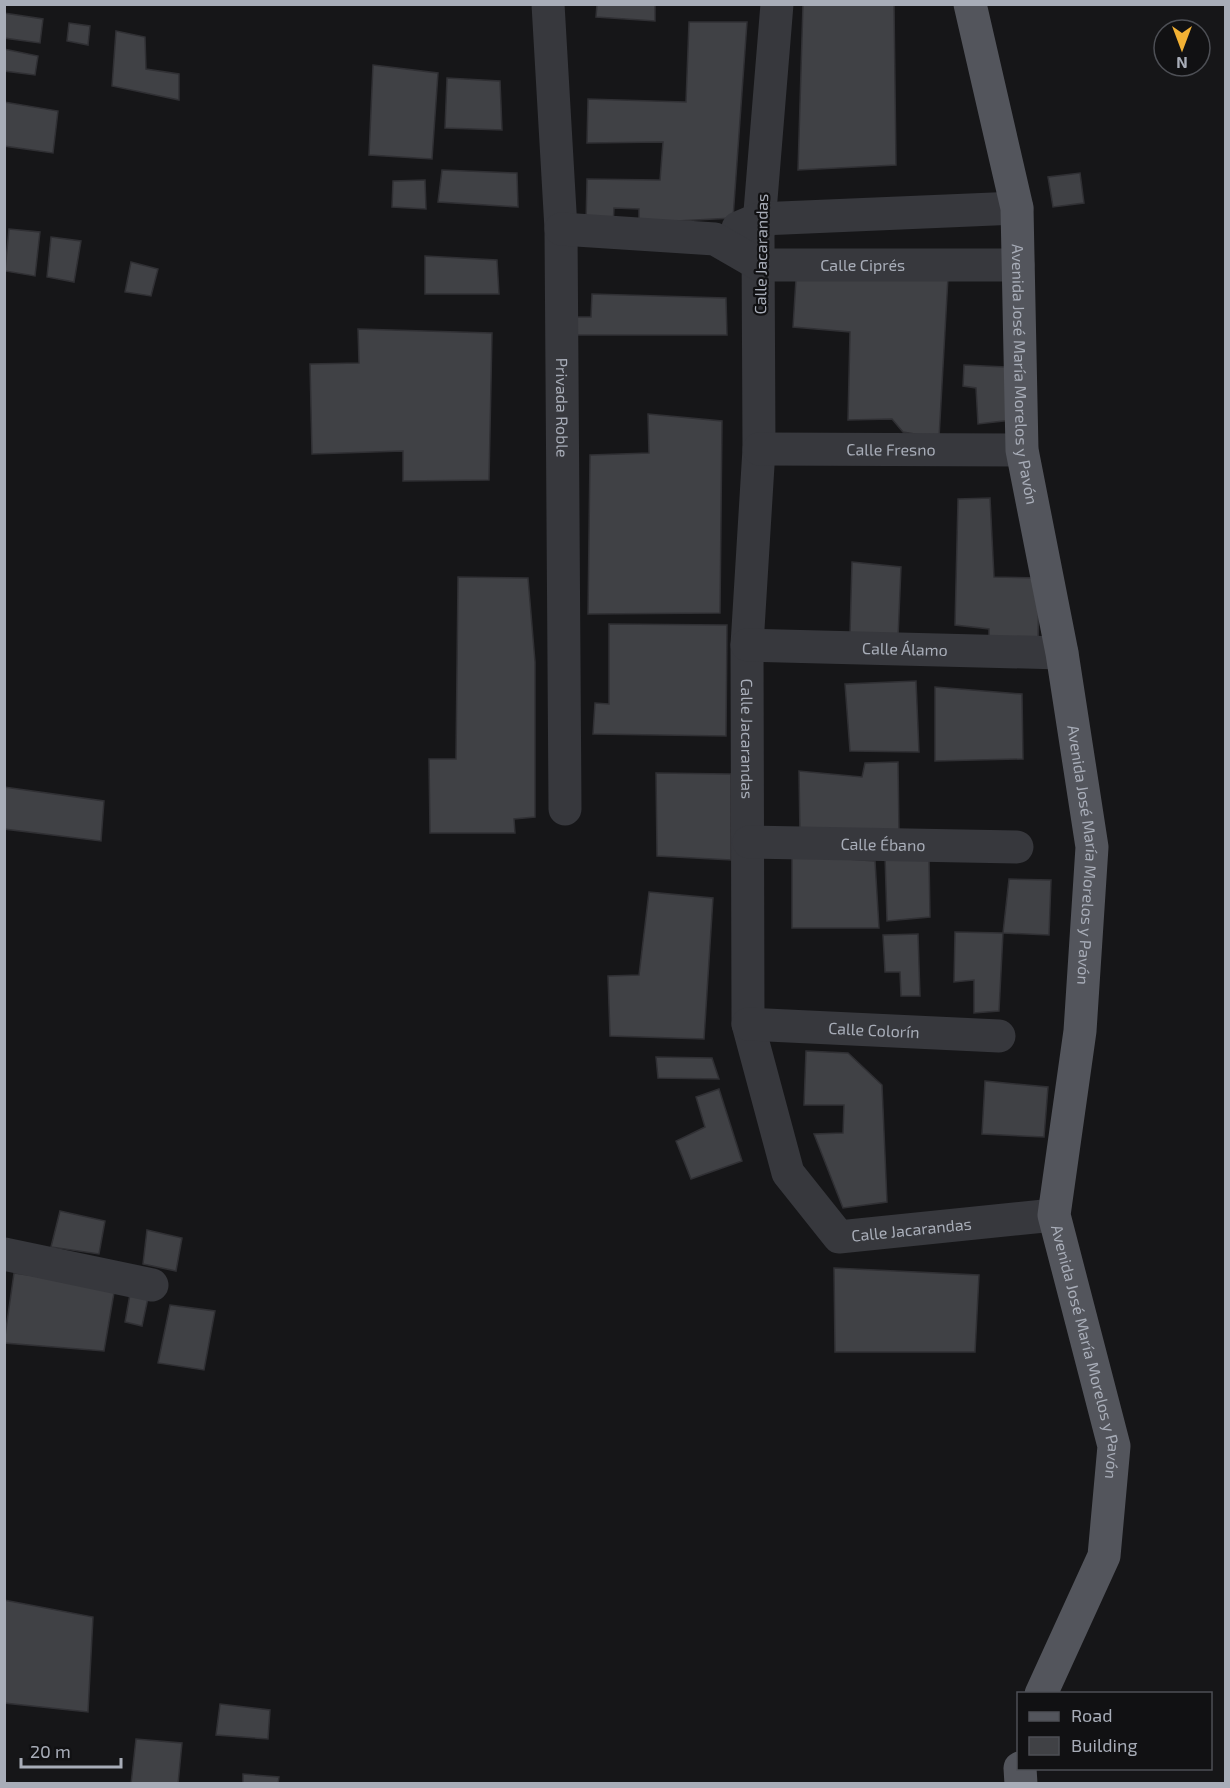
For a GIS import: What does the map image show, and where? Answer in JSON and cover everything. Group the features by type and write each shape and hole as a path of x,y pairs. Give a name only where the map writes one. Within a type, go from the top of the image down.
{"main road":[{"name":"Avenida José María Morelos y Pavón","path":"970,4 1017,208 1022,450 1062,653 1092,847 1080,1030 1054,1215 1114,1446 1104,1556 1042,1692"}],"street":[{"name":"Privada Roble","path":"548,4 561,229 565,809"},
{"name":"Calle Jacarandas","path":"777,4 759,219 759,449 747,645 748,1024 788,1173 839,1237 1054,1215"},
{"path":"715,239 759,219 1017,208"},
{"path":"561,229 715,239 760,265"},
{"name":"Calle Ciprés","path":"760,265 1018,265"},
{"name":"Calle Fresno","path":"759,449 1022,450"},
{"name":"Calle Álamo","path":"747,645 1062,653"},
{"name":"Calle Ébano","path":"749,842 1017,847"},
{"name":"Calle Colorín","path":"748,1024 999,1036"},
{"path":"4,1254 152,1285"}],"building":[{"path":"597,4 655,4 655,21 596,17"},
{"path":"803,4 894,4 896,165 798,170"},
{"path":"4,13 43,19 40,43 4,38"},
{"path":"689,22 747,22 733,218 639,223 639,209 614,208 613,226 586,224 587,179 660,180 663,142 587,143 588,99 686,102"},
{"path":"69,23 90,26 88,45 67,41"},
{"path":"116,31 145,37 146,69 179,74 179,100 112,86"},
{"path":"4,49 38,56 35,75 4,71"},
{"path":"373,65 438,73 432,159 369,155"},
{"path":"447,78 500,81 502,130 445,128"},
{"path":"4,102 58,111 53,153 4,146"},
{"path":"442,170 517,173 518,207 438,202"},
{"path":"1080,173 1084,203 1053,207 1048,177"},
{"path":"425,180 426,209 392,207 393,181"},
{"path":"9,229 40,232 35,276 5,271"},
{"path":"51,237 81,241 74,282 47,277"},
{"path":"425,256 497,260 499,294 425,294"},
{"path":"131,262 158,269 151,296 125,292"},
{"path":"948,277 939,438 903,432 892,419 848,420 850,332 793,327 796,279"},
{"path":"592,294 726,298 727,335 568,335 567,317 591,317"},
{"path":"358,329 492,333 489,480 403,481 403,451 312,454 310,364 359,363"},
{"path":"964,365 1006,367 1012,420 978,424 976,388 963,386"},
{"path":"648,414 722,421 720,613 588,614 590,455 649,453"},
{"path":"990,498 994,577 1039,578 1038,645 989,643 989,629 955,625 958,499"},
{"path":"852,562 901,567 898,638 850,634"},
{"path":"458,577 528,578 535,662 535,817 514,819 515,833 430,833 429,759 456,759"},
{"path":"609,624 727,625 726,736 593,734 595,703 609,704"},
{"path":"916,681 919,752 850,751 845,684"},
{"path":"935,687 1022,694 1023,759 935,761"},
{"path":"898,762 899,832 800,836 799,771 862,777 865,763"},
{"path":"656,773 731,774 731,860 657,856"},
{"path":"4,787 104,801 101,841 4,829"},
{"path":"792,855 875,861 879,928 792,928"},
{"path":"885,856 929,857 930,917 887,921"},
{"path":"1009,879 1051,880 1049,935 1003,933"},
{"path":"649,892 713,898 704,1039 610,1036 608,976 639,975"},
{"path":"955,932 1003,933 999,1011 974,1013 974,980 954,982"},
{"path":"918,934 920,996 901,996 900,972 885,972 883,935"},
{"path":"806,1051 848,1053 882,1085 887,1202 843,1208 814,1134 843,1133 844,1105 804,1105"},
{"path":"656,1057 712,1058 719,1079 658,1078"},
{"path":"985,1081 1048,1087 1044,1137 982,1134"},
{"path":"719,1089 742,1161 691,1179 676,1141 705,1127 696,1097"},
{"path":"60,1211 105,1221 99,1254 51,1247"},
{"path":"147,1230 182,1238 176,1271 143,1264"},
{"path":"834,1268 979,1275 975,1352 835,1352"},
{"path":"14,1273 115,1287 104,1351 4,1343"},
{"path":"130,1294 148,1298 142,1326 125,1322"},
{"path":"170,1305 215,1311 204,1370 158,1363"},
{"path":"4,1600 93,1617 88,1712 4,1703"},
{"path":"220,1704 270,1710 268,1739 216,1735"},
{"path":"136,1739 182,1743 178,1784 131,1784"},
{"path":"243,1774 279,1777 278,1784 243,1784"}]}
